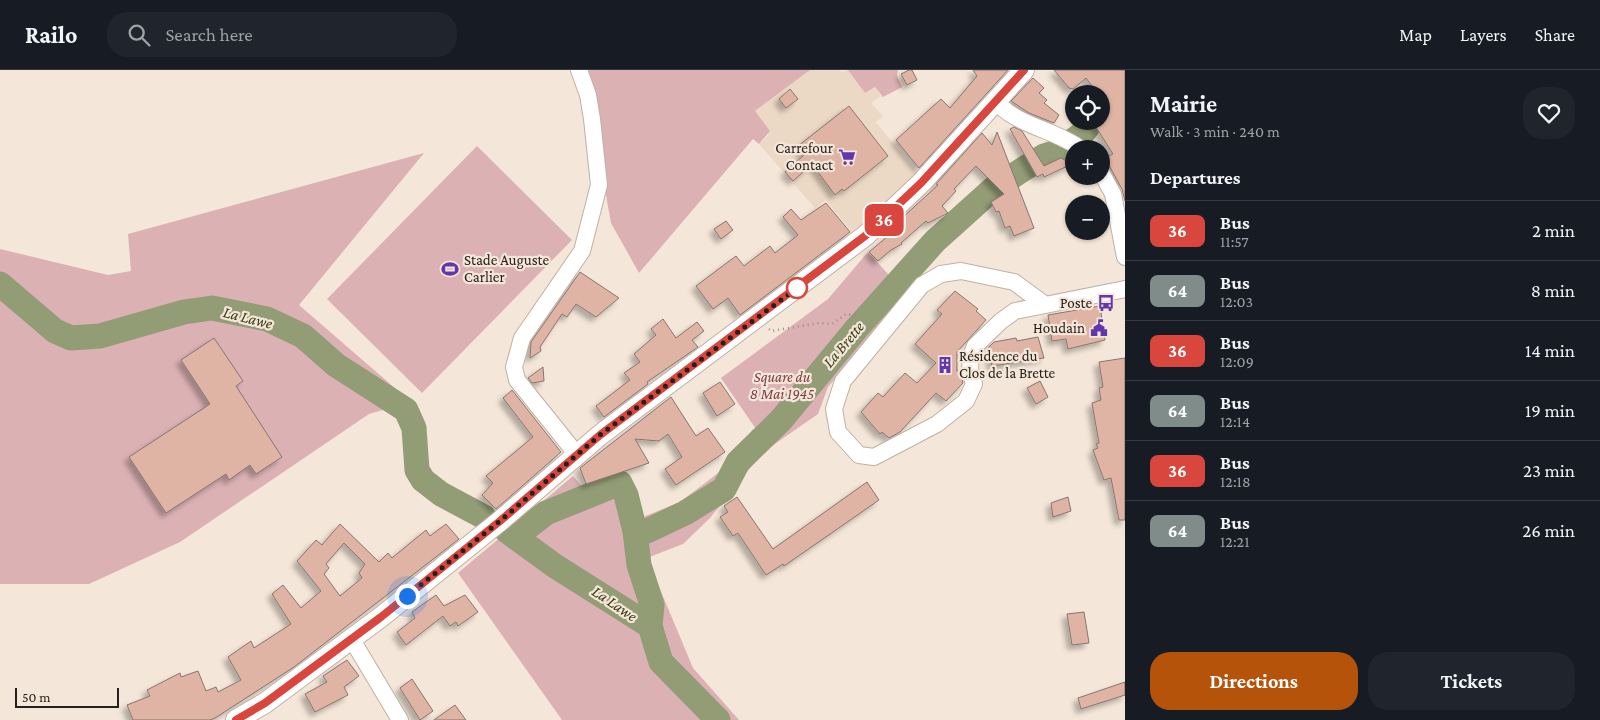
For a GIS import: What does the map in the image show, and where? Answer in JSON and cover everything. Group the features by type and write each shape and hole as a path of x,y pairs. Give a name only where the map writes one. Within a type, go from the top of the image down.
{"main road":[{"path":"236,720 265,703 454,559 578,456 600,435 756,319 880,223 921,183 1024,70"}],"street":[{"path":"578,456 517,380 514,367 522,338 582,251 599,185 588,95 579,70"},
{"path":"995,100 1001,108 1014,116 1065,141"},
{"path":"1108,185 1113,194 1123,231 1125,257"},
{"path":"1044,304 1014,282 961,271 941,274 922,285 843,381 834,409 838,432 859,454 874,457 937,424 966,401 974,384 970,369 971,356 975,346 1001,321 1015,311 1125,289"},
{"path":"351,638 400,720"}],"path":[{"path":"756,319 771,331 819,323 832,324 846,314 860,316 869,329"}],"shaded area":[{"path":"810,70 840,70 842,72 848,70 865,93 875,87 881,96 871,103 883,116 876,122 919,176 854,235 826,200 815,208 759,144 769,135 755,111"}],"green space":[{"path":"579,70 810,70 755,111 770,131 759,144 753,139 639,273 611,223 588,95"},
{"path":"848,70 898,70 897,76 902,87 883,97 875,87 865,93"},
{"name":"Stade Auguste Carlier","path":"477,146 572,240 422,393 327,299"},
{"path":"424,153 299,305 411,402 369,414 180,542 89,584 0,584 0,249 108,275 131,271 128,234"},
{"name":"Square du 8 Mai 1945","path":"868,252 906,294 828,387 818,414 769,448 721,378 828,299"},
{"path":"753,429 763,452 710,518 683,544 647,558 693,668 739,720 562,720 458,573 573,476 586,491 624,477 638,519 680,502 726,467"}],"building":[{"path":"912,70 917,80 907,85 901,74"},
{"path":"973,70 1008,70 919,168 896,140 941,99 950,108 977,76"},
{"path":"1054,70 1125,70 1125,201 1122,189 1110,167 1110,156 1113,154 1110,149 1110,140 1104,140 1098,130 1110,130 1110,85 1091,85 1086,78 1078,85 1066,85"},
{"path":"1033,78 1044,88 1039,93 1047,100 1044,103 1059,115 1054,123 1029,113 1011,101"},
{"name":"Carrefour Contact","path":"790,89 798,99 786,108 779,99"},
{"path":"849,106 888,156 844,191 842,189 835,195 812,164 793,181 785,172 804,155 798,146"},
{"path":"1014,127 1022,131 1044,166 1061,158 1065,160 1065,167 1044,177 1043,174 1037,177 1010,129"},
{"path":"997,132 1034,228 1014,236 1010,226 1005,228 999,211 996,212 991,202 1004,194 976,166 954,189 956,191 942,206 948,213 928,223 926,221 902,244 878,261 869,252 893,232 890,229 938,185 936,184 982,133 992,145"},
{"path":"826,203 850,232 740,315 728,298 713,309 696,286 736,256 744,266 770,246 775,253 798,235 783,217 791,209 801,220"},
{"path":"726,221 733,230 721,239 714,229"},
{"path":"580,272 619,298 596,317 576,304 567,317 562,314 540,347 541,351 530,358 531,342"},
{"name":"Résidence du Clos de la Brette","path":"955,291 978,309 976,311 986,320 957,352 957,371 960,371 963,383 946,401 936,393 900,432 889,438 882,432 880,434 861,412 878,393 883,397 905,373 917,383 936,363 915,344 942,314 937,310"},
{"path":"1100,306 1105,340 1068,349 1066,339 1052,341 1048,315"},
{"path":"663,319 676,338 697,322 704,331 692,340 698,347 647,382 648,384 604,417 596,406 630,380 624,373 640,362 634,354 656,335 651,329"},
{"path":"1038,337 1044,358 992,366 989,347 994,342 1016,338 1017,341"},
{"path":"214,338 243,381 236,386 282,457 256,474 250,465 229,480 226,474 166,513 129,457 210,404 181,360"},
{"path":"1125,358 1125,520 1119,520 1111,478 1104,480 1093,450 1098,448 1096,444 1099,443 1092,403 1101,400 1099,388 1103,387 1099,362"},
{"path":"543,367 544,381 532,383 528,378"},
{"path":"1040,381 1048,397 1036,404 1027,388"},
{"path":"720,382 735,404 717,416 703,393"},
{"path":"512,390 561,452 496,509 482,495 493,483 486,476 533,437 503,398"},
{"path":"671,397 696,436 708,428 725,452 676,485 665,469 682,457 668,434 659,441 635,439 649,463 586,484 580,468"},
{"path":"867,482 879,500 784,566 783,564 766,575 738,533 733,536 720,517 728,512 724,506 737,497 773,549"},
{"path":"1068,497 1071,511 1053,517 1051,503"},
{"path":"340,524 379,562 388,553 392,558 426,530 430,536 446,524 459,539 294,667 215,718 210,720 133,720 127,705 150,696 147,690 180,673 181,677 198,671 206,691 216,687 218,692 241,680 228,657 251,641 254,648 291,624 272,594 283,585 301,608 321,591 297,561 316,540 322,545","holes":["344,543 365,564 359,573 362,578 340,596 324,574 329,568 326,564"]},
{"path":"436,595 444,606 465,595 478,612 458,626 456,622 450,626 443,616 406,645 397,632 415,618 412,612"},
{"path":"1084,612 1089,643 1072,645 1067,614"},
{"path":"347,660 359,676 344,687 348,695 315,712 305,694 327,682 323,676"},
{"path":"412,679 433,711 420,720 400,688"},
{"path":"1125,682 1125,695 1081,709 1078,698"},
{"path":"455,705 466,720 434,720"}],"waterway":[{"name":"La Brette","path":"516,536 546,513 620,483 626,495 635,531 647,531 685,513 724,489 738,462 781,420 857,328 935,241 994,188 1044,156 1059,151 1085,130"},
{"name":"La Lawe","path":"0,284 55,331 71,338 100,336 184,312 212,308 267,319 303,336 336,365 406,410 414,428 417,470 423,480 441,494 484,517"},
{"name":"La Lawe","path":"507,531 555,566 650,626 661,662 718,720"},
{"path":"635,531 639,565 652,605 650,626"}],"bus line":[{"name":"36","path":"236,720 265,703 381,617 500,521 578,456 600,435 865,236 921,183 966,131 1024,70"}],"place":[{"name":"Carrefour Contact","path":"847,157"},
{"name":"Stade Auguste Carlier","path":"450,269"},
{"name":"Poste","path":"1106,303"},
{"name":"Houdain","path":"1099,328"},
{"name":"Résidence du Clos de la Brette","path":"945,365"}],"route":[{"path":"407,596 578,456 600,435 797,288"}]}
